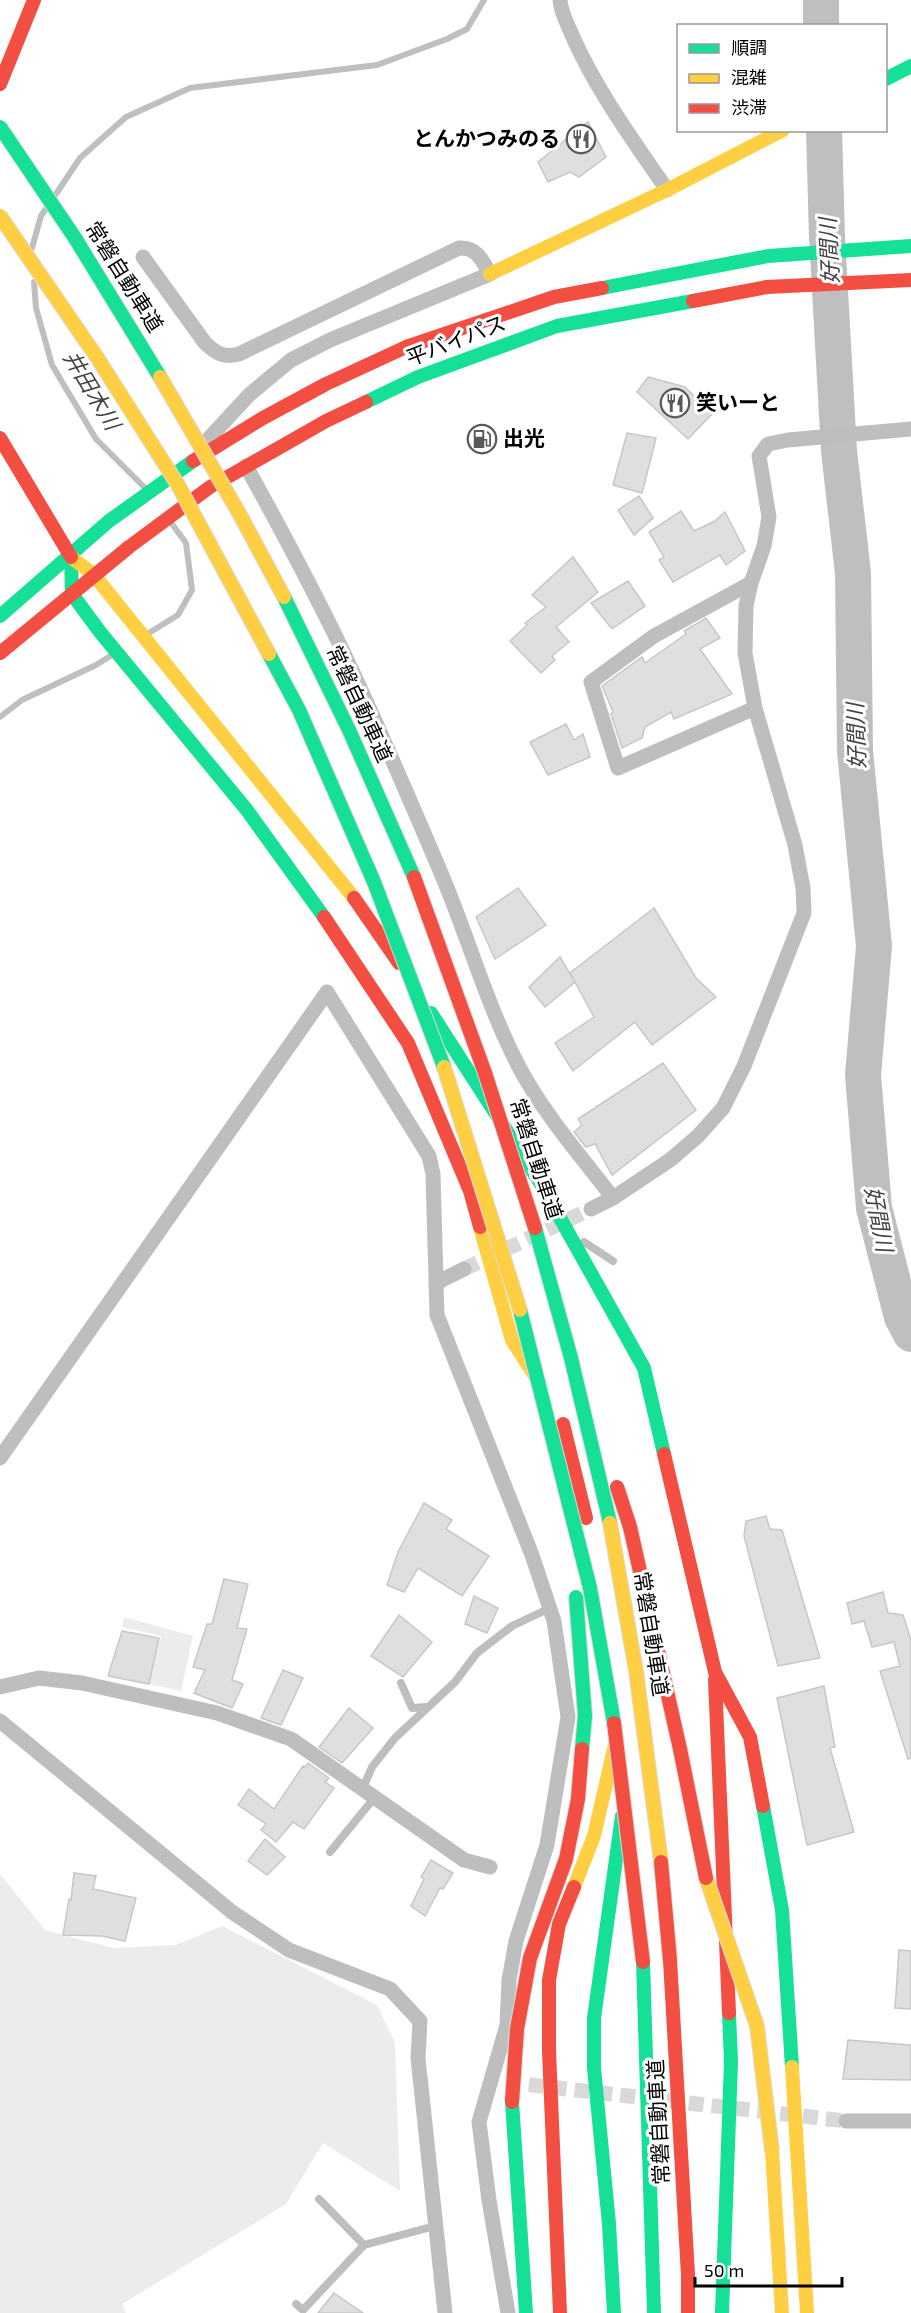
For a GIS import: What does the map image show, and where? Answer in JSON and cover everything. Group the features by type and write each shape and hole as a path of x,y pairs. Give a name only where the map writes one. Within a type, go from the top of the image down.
{"main road":[{"path":"0,84 34,0"},
{"path":"887,78 911,66"},
{"name":"常磐自動車道","path":"0,127 50,197 135,333 254,540 331,691 404,850 487,1078 526,1195 555,1294 598,1467 620,1575 651,1768 670,1960 688,2275 688,2313"},
{"path":"490,274 667,190 779,132"},
{"name":"常磐自動車道","path":"0,216 98,359 178,485 299,710 374,882 441,1057 526,1331 590,1588 612,1712 635,1876 643,1962 654,2313"},
{"name":"平バイパス","path":"0,616 110,521 183,467 263,418 326,384 406,347 554,297 768,256 911,246"},
{"name":"平バイパス","path":"0,653 94,575 210,487 326,421 418,377 557,326 766,287 911,280"},
{"path":"0,438 71,557 94,575 367,914 542,1184 644,1368 715,1672 731,2062 722,2313"},
{"path":"71,557 72,594 100,632 246,808 339,938 408,1043 470,1191 512,1340 560,1412 597,1564 630,1764 594,2018 594,2068 609,2224 614,2313"},
{"path":"555,1294 630,1527 680,1749 706,1878 757,2026 772,2151 782,2313"},
{"path":"526,2313 512,2102 517,2029 530,1958 566,1859 578,1799 585,1716 573,1579 552,1436"},
{"path":"715,1672 750,1737 782,1910 807,2313"},
{"path":"560,2313 549,2051 549,1980 559,1924 594,1836 621,1719"}],"street":[{"path":"560,0 561,10 580,54 616,114 667,190"},
{"path":"143,257 205,343 216,353 227,357 239,354 459,248 469,247 477,252 490,274 330,340 291,360 249,395 183,467"},
{"path":"591,1209 613,1198 670,1160 698,1136 723,1108 744,1066 804,913 803,888 795,845 755,708 745,652 746,606 764,546 769,517 759,456 768,444 788,440 911,429"},
{"path":"246,466 336,636 374,719 442,873 482,982 518,1065 548,1113 613,1198"},
{"path":"751,584 654,636 591,682 618,768 755,708"},
{"path":"0,1458 327,992 429,1156 433,1174 437,1315 532,1555 550,1608 554,1621 568,1717 547,1845 516,1941 509,1980 507,2025 497,2081 479,2122 489,2200 508,2313"},
{"path":"436,1283 464,1269"},
{"path":"0,1687 39,1678 82,1683 217,1713 291,1739 464,1860 490,1867"},
{"path":"0,1722 232,1912 289,1950 390,1989 420,2021 418,2058 445,2313"},
{"path":"846,2121 911,2121"}],"lane":[{"path":"568,1231 613,1261"},
{"path":"330,1852 369,1793 372,1767 395,1738 455,1682 477,1653 512,1626 550,1608"},
{"path":"401,1683 412,1708 426,1707"},
{"path":"319,2199 364,2245"},
{"path":"296,2304 303,2310 364,2245 435,2226"}],"shaded area":[{"path":"124,1617 193,1636 181,1691 149,1684 161,1636 122,1627"},
{"path":"0,1874 45,1930 113,1948 176,1945 222,1926 377,2005 395,2043 400,2191 323,2143 286,2204 122,2304 126,2313 0,2313"}],"building":[{"name":"とんかつみのる","path":"588,122 606,157 579,177 570,172 548,182 538,162"},
{"name":"笑いーと","path":"648,377 685,387 712,414 688,439 637,392"},
{"path":"627,433 656,438 642,493 613,485"},
{"path":"639,496 653,518 634,535 618,510"},
{"path":"681,511 694,531 715,521 725,512 745,551 726,565 720,555 673,582 659,560 664,557 649,532"},
{"path":"573,557 598,592 556,627 569,642 552,656 555,660 541,673 510,641 527,625 525,623 546,607 532,595"},
{"path":"628,581 645,606 612,629 591,603"},
{"path":"706,618 720,638 700,649 732,694 674,719 671,712 645,727 642,738 622,748 611,714 613,712 602,686 642,657 645,663 686,634 684,631"},
{"path":"566,724 574,740 583,734 590,757 548,775 530,742"},
{"path":"518,888 546,925 495,959 476,917"},
{"path":"654,908 696,978 716,997 652,1045 635,1022 573,1071 555,1043 594,1017 570,973"},
{"path":"560,957 575,982 545,1007 529,987"},
{"path":"663,1063 696,1110 612,1175 595,1144 586,1147 574,1132 582,1125 578,1119"},
{"path":"424,1503 452,1520 446,1529 489,1556 462,1596 418,1568 404,1592 387,1585 398,1552"},
{"path":"766,1516 770,1529 782,1530 820,1658 778,1666 744,1536 746,1521"},
{"path":"224,1579 248,1584 237,1628 247,1629 232,1680 243,1684 232,1708 194,1693 205,1670 193,1667 207,1624 212,1624"},
{"path":"883,1592 888,1613 903,1615 911,1640 911,1758 908,1759 880,1671 900,1666 894,1642 872,1647 864,1621 852,1624 847,1603"},
{"path":"474,1596 498,1608 487,1633 465,1624"},
{"path":"399,1615 432,1642 403,1677 371,1656"},
{"path":"122,1631 159,1638 149,1684 108,1676"},
{"path":"283,1670 303,1678 281,1725 261,1718"},
{"path":"824,1686 835,1747 830,1748 854,1832 807,1845 777,1698"},
{"path":"349,1708 373,1728 342,1763 319,1747"},
{"path":"308,1763 329,1778 325,1782 334,1788 304,1829 293,1822 276,1842 261,1830 266,1824 238,1805 249,1789 274,1809 303,1766 305,1767"},
{"path":"265,1839 285,1857 267,1875 248,1861"},
{"path":"431,1860 453,1873 443,1889 440,1888 425,1916 411,1906 424,1879 421,1877"},
{"path":"74,1873 96,1876 93,1889 136,1898 125,1941 102,1936 63,1935"},
{"path":"899,1950 911,1951 911,2009 895,2008"},
{"path":"848,2040 911,2045 911,2080 843,2079"},
{"path":"334,2293 363,2313 318,2313"}],"waterway":[{"name":"井田木川","path":"56,194 80,158 126,117 190,88 377,65 447,39 467,29 484,0"},
{"name":"好間川","path":"821,0 821,24"},
{"name":"好間川","path":"824,132 827,237 839,451 853,573 855,751 874,946 863,1075 874,1208 902,1317 911,1334"},
{"name":"井田木川","path":"32,248 41,216 47,207"},
{"name":"井田木川","path":"34,282 36,308 52,365 96,439 144,487"},
{"name":"井田木川","path":"149,633 178,615 192,590 186,543 172,524"},
{"name":"井田木川","path":"0,717 22,700 112,655"}],"tunnel":[{"path":"464,1269 591,1209"},
{"path":"506,2082 846,2121"}],"traffic: fast":[{"path":"887,78 911,66"},
{"path":"0,127 75,238 160,377"},
{"path":"602,288 768,256 911,246"},
{"path":"366,402 418,377 557,326 693,301"},
{"path":"0,616 109,521 193,461"},
{"path":"71,557 72,594 100,632 246,809 324,917"},
{"path":"284,597 349,730 414,877"},
{"path":"269,654 299,710 374,882 444,1067"},
{"path":"431,1013 541,1184 644,1368 664,1454"},
{"path":"535,1228 571,1358 610,1523"},
{"path":"520,1310 590,1588 614,1723"},
{"path":"576,1597 585,1716 582,1749"},
{"path":"763,1806 782,1910 792,2067"},
{"path":"614,2313 609,2224 594,2068 594,2018 622,1816"},
{"path":"643,1962 654,2313"},
{"path":"722,2313 731,2062 729,2013"},
{"path":"512,2102 526,2313"}],"traffic: slow":[{"path":"490,274 667,190 779,132"},
{"path":"0,216 98,359 178,485 269,654"},
{"path":"160,377 239,513 284,597"},
{"path":"71,557 94,575 354,898"},
{"path":"444,1067 520,1310"},
{"path":"480,1227 512,1340 535,1376"},
{"path":"610,1523 636,1671 661,1862"},
{"path":"574,1887 594,1836 616,1740"},
{"path":"706,1878 757,2026 772,2151"},
{"path":"792,2067 807,2313"},
{"path":"772,2151 782,2313"}],"traffic: jam":[{"path":"0,84 34,0"},
{"path":"693,301 767,287 911,280"},
{"path":"193,461 263,418 326,384 406,347 554,297 602,288"},
{"path":"0,653 129,547 210,487 326,421 366,402"},
{"path":"0,438 71,557"},
{"path":"414,877 485,1073 535,1228"},
{"path":"354,898 399,963"},
{"path":"324,917 408,1043 470,1191 480,1227"},
{"path":"563,1424 586,1518"},
{"path":"664,1454 715,1672 750,1737 763,1806"},
{"path":"617,1487 630,1527 680,1749 706,1878"},
{"path":"715,1679 729,2013"},
{"path":"614,1723 643,1962"},
{"path":"512,2102 517,2029 530,1958 566,1859 578,1799 582,1749"},
{"path":"661,1862 670,1960"},
{"path":"560,2313 549,2051 549,1980 559,1924 574,1887"},
{"path":"670,1960 688,2275 688,2313"}],"place":[{"name":"とんかつみのる","path":"581,139"},
{"name":"笑いーと","path":"675,403"},
{"name":"出光","path":"482,439"}]}
